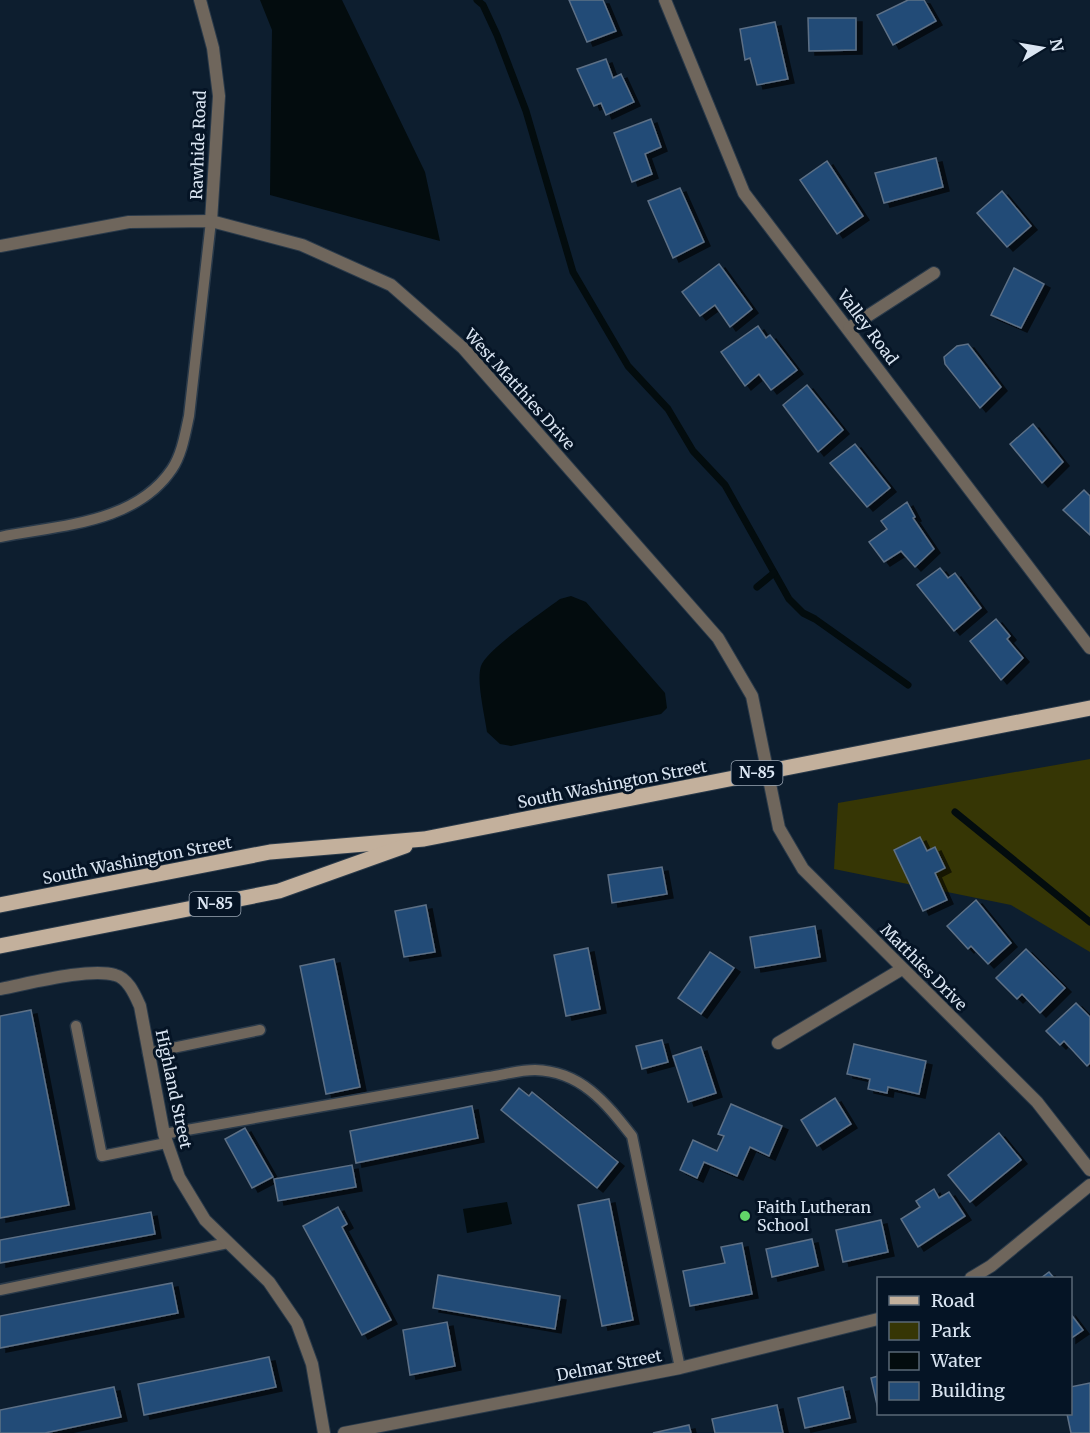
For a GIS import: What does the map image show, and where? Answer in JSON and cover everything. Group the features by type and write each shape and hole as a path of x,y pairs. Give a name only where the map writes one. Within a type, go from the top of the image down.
{"main road":[{"name":"South Washington Street","path":"0,905 270,852 424,839 1090,708"},
{"name":"South Washington Street","path":"0,946 279,891 424,839"}],"street":[{"name":"Rawhide Road","path":"200,0 213,48 219,96 211,222"},
{"name":"Valley Road","path":"666,0 744,193 849,328 1090,648"},
{"name":"West Matthies Drive","path":"0,246 129,222 211,222 302,245 391,285 463,348 718,638 752,696 766,771"},
{"path":"849,328 934,273"},
{"name":"Matthies Drive","path":"766,771 779,828 802,869 1037,1102 1090,1170"},
{"path":"778,1043 902,969"},
{"name":"Highland Street","path":"0,989 92,973 116,975 132,988 140,1006 165,1138 179,1177 205,1220 269,1282 297,1323 312,1364 324,1433"},
{"path":"973,1277 991,1266 1090,1185"},
{"name":"Delmar Street","path":"344,1433 680,1368 877,1319"}],"lane":[{"path":"0,537 120,513 150,493 172,469 182,447 189,416 211,222"},
{"path":"76,1026 102,1156 165,1138 512,1073 535,1070 575,1078 608,1105 632,1136 680,1368"},
{"path":"148,1053 260,1030"},
{"path":"0,1290 228,1244"}],"green space":[{"path":"1090,759 1090,952 1011,905 834,869 838,803"}],"water":[{"path":"260,0 342,0 425,172 440,241 270,195 272,30"},
{"path":"571,596 586,602 665,693 667,708 661,714 511,746 500,744 487,732 480,689 481,666 493,650 516,631 560,599"},
{"path":"507,1202 512,1224 467,1233 463,1209"}],"building":[{"path":"569,0 603,0 616,31 587,42"},
{"path":"908,0 924,0 936,21 893,45 877,15"},
{"path":"808,18 856,18 856,50 809,51"},
{"path":"775,22 788,79 757,85 750,58 745,60 740,29"},
{"path":"606,59 613,78 621,74 634,102 606,115 601,103 594,106 577,69"},
{"path":"651,119 661,147 645,154 652,174 632,182 614,133"},
{"path":"936,158 943,187 884,203 875,173"},
{"path":"827,161 863,216 837,234 800,180"},
{"path":"680,188 704,242 673,258 648,201"},
{"path":"1002,191 1031,226 1007,247 977,213"},
{"path":"719,264 752,309 730,327 715,305 700,316 682,292"},
{"path":"1014,268 1044,284 1021,328 991,315"},
{"path":"758,326 766,338 770,335 797,370 771,390 759,374 745,386 721,352"},
{"path":"968,344 1001,387 980,408 945,364 944,357 957,346"},
{"path":"807,385 843,430 818,452 783,405"},
{"path":"1033,424 1063,462 1042,483 1010,444"},
{"path":"855,444 890,488 867,507 830,463"},
{"path":"1084,490 1090,496 1090,535 1063,510"},
{"path":"907,502 915,517 913,518 934,549 915,567 901,551 884,562 869,542 887,529 881,521"},
{"path":"940,568 948,578 955,573 981,608 954,631 917,585"},
{"path":"996,619 1010,636 1007,639 1023,658 1001,680 970,641"},
{"path":"920,837 927,851 935,847 945,868 935,873 947,900 923,911 894,850"},
{"path":"662,867 667,894 612,903 608,875"},
{"path":"976,900 1011,943 988,964 971,946 968,949 947,926"},
{"path":"426,905 435,952 404,957 395,911"},
{"path":"815,926 820,957 755,968 750,937"},
{"path":"588,948 600,1009 566,1016 554,955"},
{"path":"1026,949 1065,988 1040,1013 1022,994 1017,999 996,978"},
{"path":"710,952 734,968 701,1014 678,998"},
{"path":"334,959 360,1087 326,1094 300,966"},
{"path":"1076,1003 1090,1017 1090,1063 1087,1066 1064,1041 1060,1045 1046,1031"},
{"path":"31,1010 69,1205 0,1218 0,1016"},
{"path":"662,1040 668,1062 642,1069 636,1046"},
{"path":"854,1044 926,1061 919,1094 888,1087 887,1093 868,1089 870,1079 847,1074"},
{"path":"701,1047 716,1093 688,1102 673,1056"},
{"path":"519,1088 529,1096 532,1092 618,1162 597,1188 501,1110"},
{"path":"835,1098 851,1124 817,1146 801,1120"},
{"path":"731,1104 782,1126 769,1156 750,1147 737,1176 704,1162 697,1178 680,1170 693,1140 717,1151 724,1136 718,1134"},
{"path":"472,1106 478,1138 356,1163 350,1131"},
{"path":"245,1128 273,1177 252,1188 225,1139"},
{"path":"999,1133 1021,1160 970,1202 948,1175"},
{"path":"352,1165 356,1187 278,1201 274,1179"},
{"path":"934,1189 939,1198 949,1192 965,1216 918,1247 901,1219 920,1207 916,1201"},
{"path":"609,1199 633,1320 602,1326 578,1205"},
{"path":"338,1207 347,1224 342,1227 391,1320 362,1335 303,1226"},
{"path":"151,1212 155,1234 0,1263 0,1240"},
{"path":"881,1220 888,1252 843,1262 836,1230"},
{"path":"812,1239 818,1266 772,1277 766,1249"},
{"path":"742,1243 752,1294 690,1306 683,1271 725,1263 721,1247"},
{"path":"1049,1272 1053,1277 1042,1277"},
{"path":"438,1275 560,1296 555,1329 433,1308"},
{"path":"172,1283 178,1313 0,1348 0,1316"},
{"path":"1072,1316 1083,1330 1072,1338"},
{"path":"447,1322 455,1366 410,1375 403,1330"},
{"path":"269,1357 276,1387 144,1415 138,1384"},
{"path":"877,1376 877,1405 871,1378"},
{"path":"1090,1383 1090,1433 1071,1433 1067,1415 1072,1415 1072,1387"},
{"path":"114,1387 121,1417 45,1433 0,1433 0,1410"},
{"path":"843,1387 850,1418 805,1428 798,1398"},
{"path":"777,1405 783,1433 715,1433 712,1419"},
{"path":"689,1425 691,1433 653,1433"}],"waterway":[{"path":"477,0 483,5 497,35 526,111 573,272 628,366 668,409 693,451 725,485 789,599 803,613 815,619 908,685"},
{"path":"757,587 774,573"},
{"path":"955,812 1090,922"}],"place":[{"name":"Faith Lutheran School","path":"745,1216"}]}
